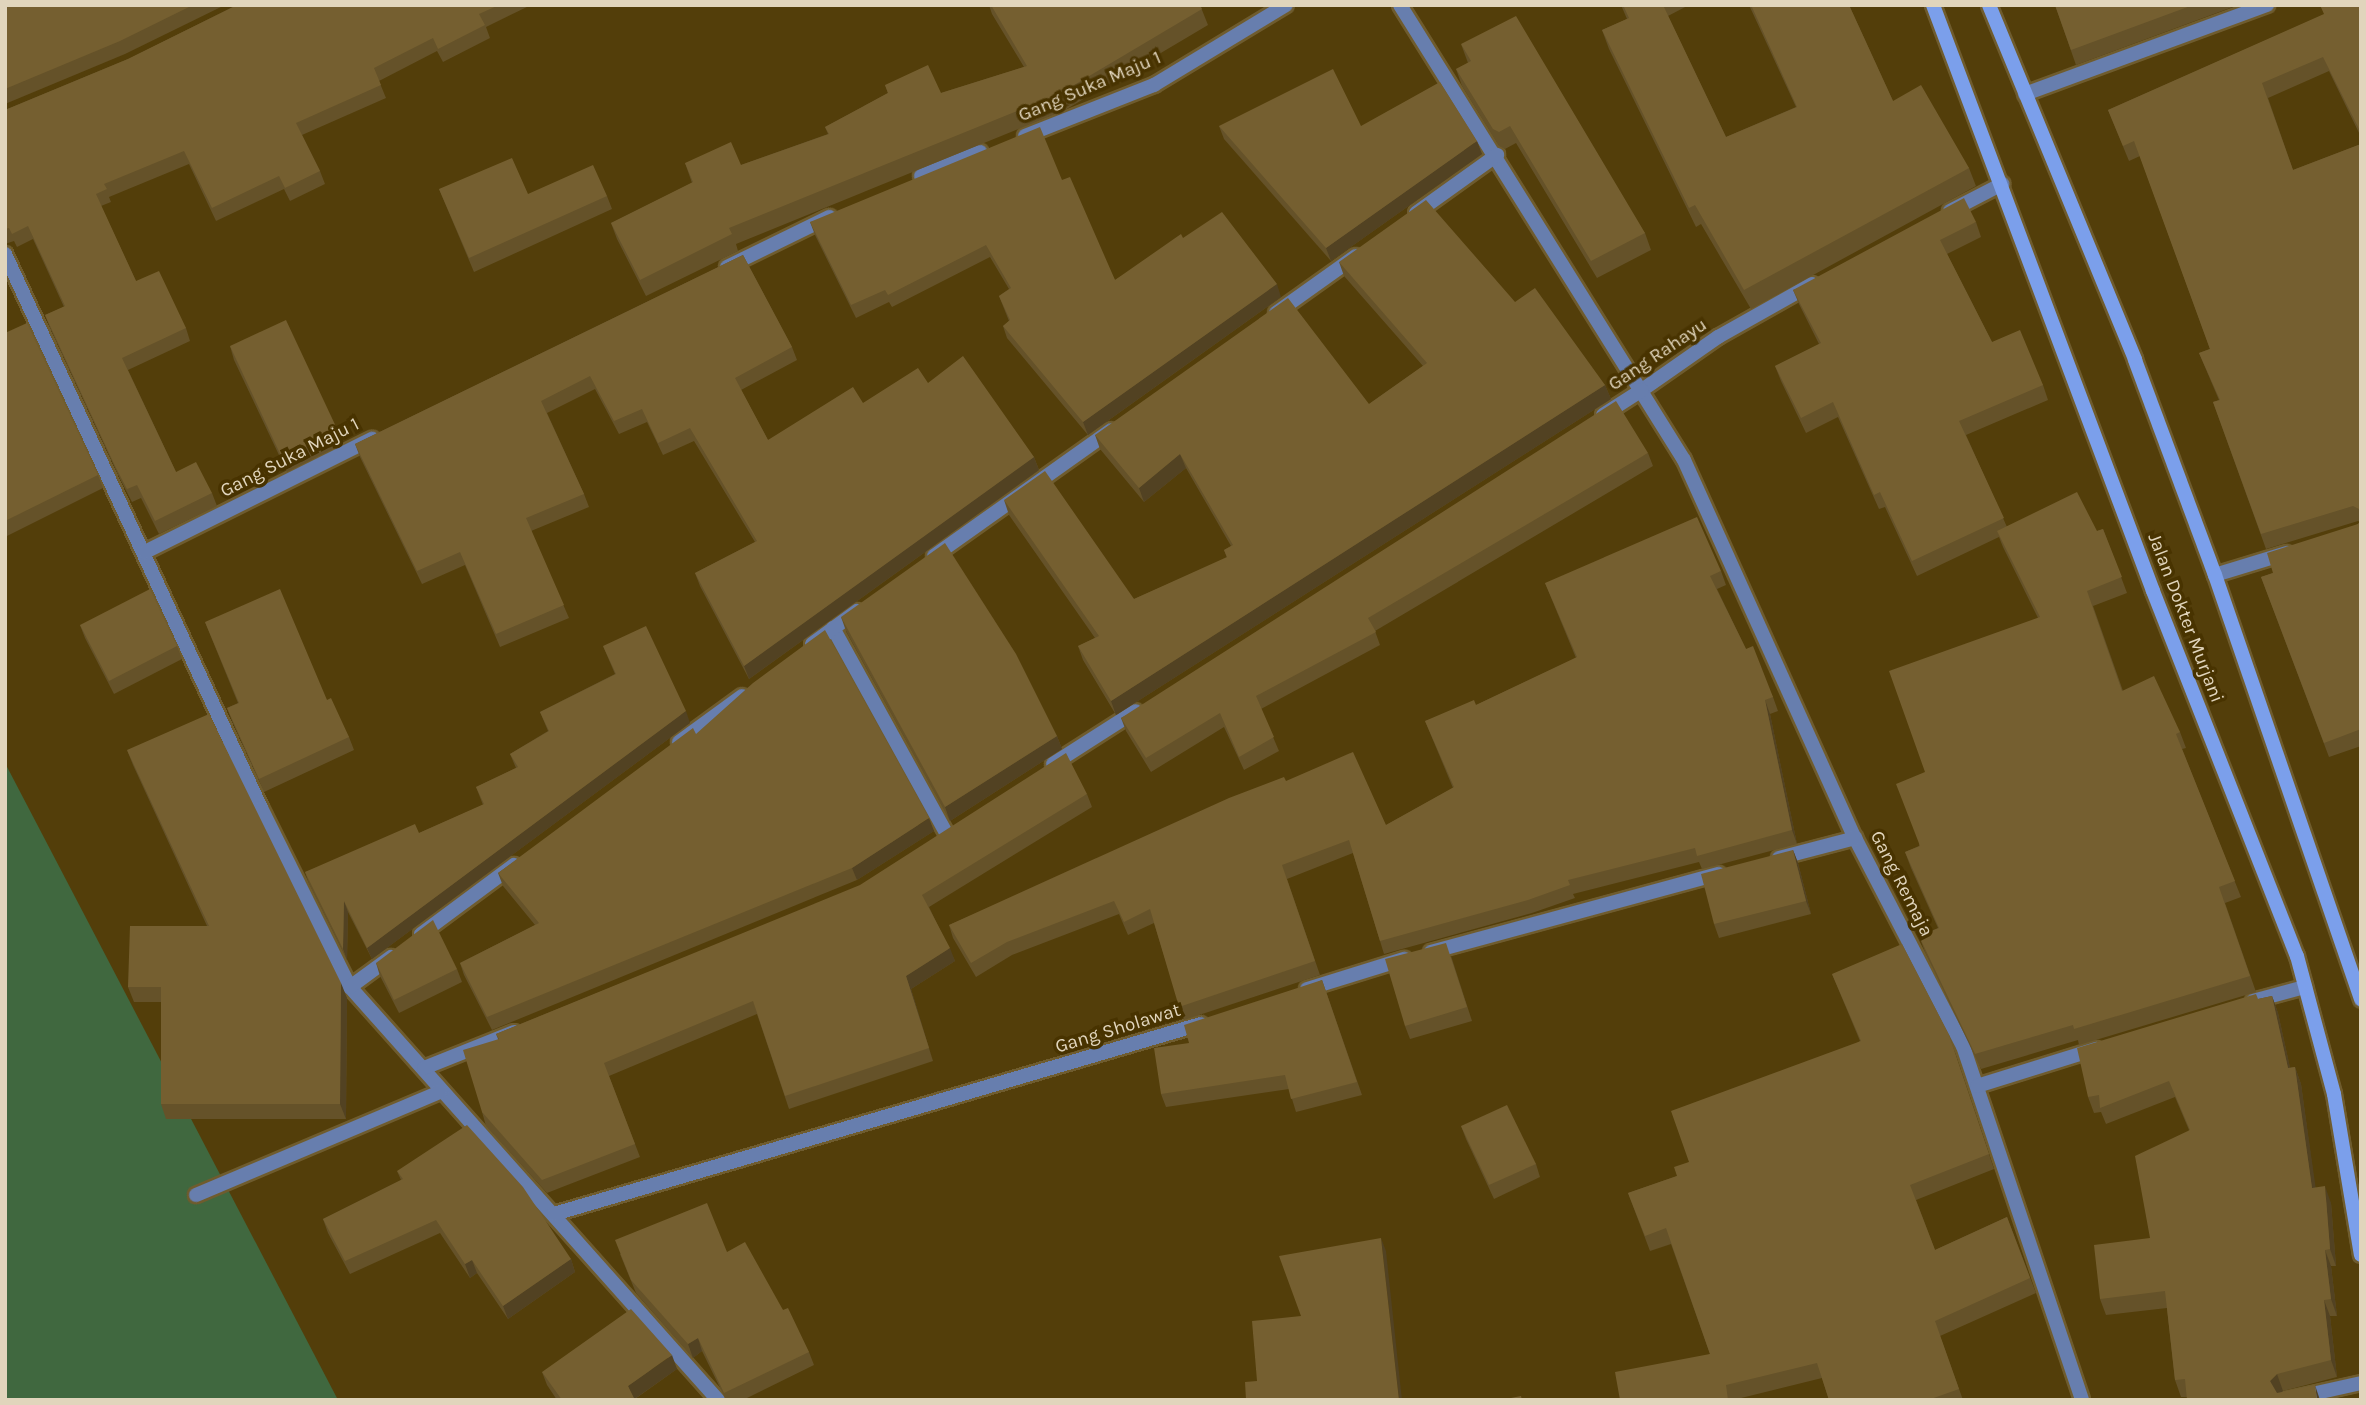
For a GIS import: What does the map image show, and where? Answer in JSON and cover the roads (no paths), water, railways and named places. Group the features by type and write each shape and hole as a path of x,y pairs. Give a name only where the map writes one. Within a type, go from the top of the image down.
{"main road":[{"name":"Jalan Dokter Murjani","path":"1933,5 2154,591 2297,956 2334,1094 2361,1255"},
{"name":"Jalan Dokter Murjani","path":"1989,5 2135,360 2215,575 2361,1000"}],"street":[{"name":"Gang Suka Maju 1","path":"909,181 1154,85 1286,5"},
{"name":"Gang Remaja","path":"1400,5 1497,155 1684,460 1855,838 1963,1046 2081,1400"},
{"path":"2025,94 2267,5"},
{"path":"1407,219 1497,155"},
{"path":"1931,221 2002,184"},
{"path":"709,276 847,208"},
{"path":"1261,324 1373,243"},
{"path":"5,254 261,808 350,987 424,1068 440,1092 554,1214 718,1400"},
{"name":"Gang Rahayu","path":"1595,420 1718,337 1826,276"},
{"path":"923,564 1126,420"},
{"name":"Gang Suka Maju 1","path":"145,552 383,433"},
{"path":"2215,575 2308,546"},
{"path":"799,653 867,604"},
{"path":"833,628 946,833"},
{"path":"665,753 754,687"},
{"path":"1035,776 1147,704"},
{"path":"1762,863 1855,838"},
{"path":"350,987 530,853"},
{"path":"1296,993 1374,967 1735,870"},
{"path":"2240,1005 2305,987"},
{"name":"Gang Sholawat","path":"554,1214 1217,1019"},
{"path":"424,1068 525,1027"},
{"path":"1977,1086 2110,1045"},
{"path":"196,1195 440,1092"},
{"path":"2285,1400 2361,1383"}]}
